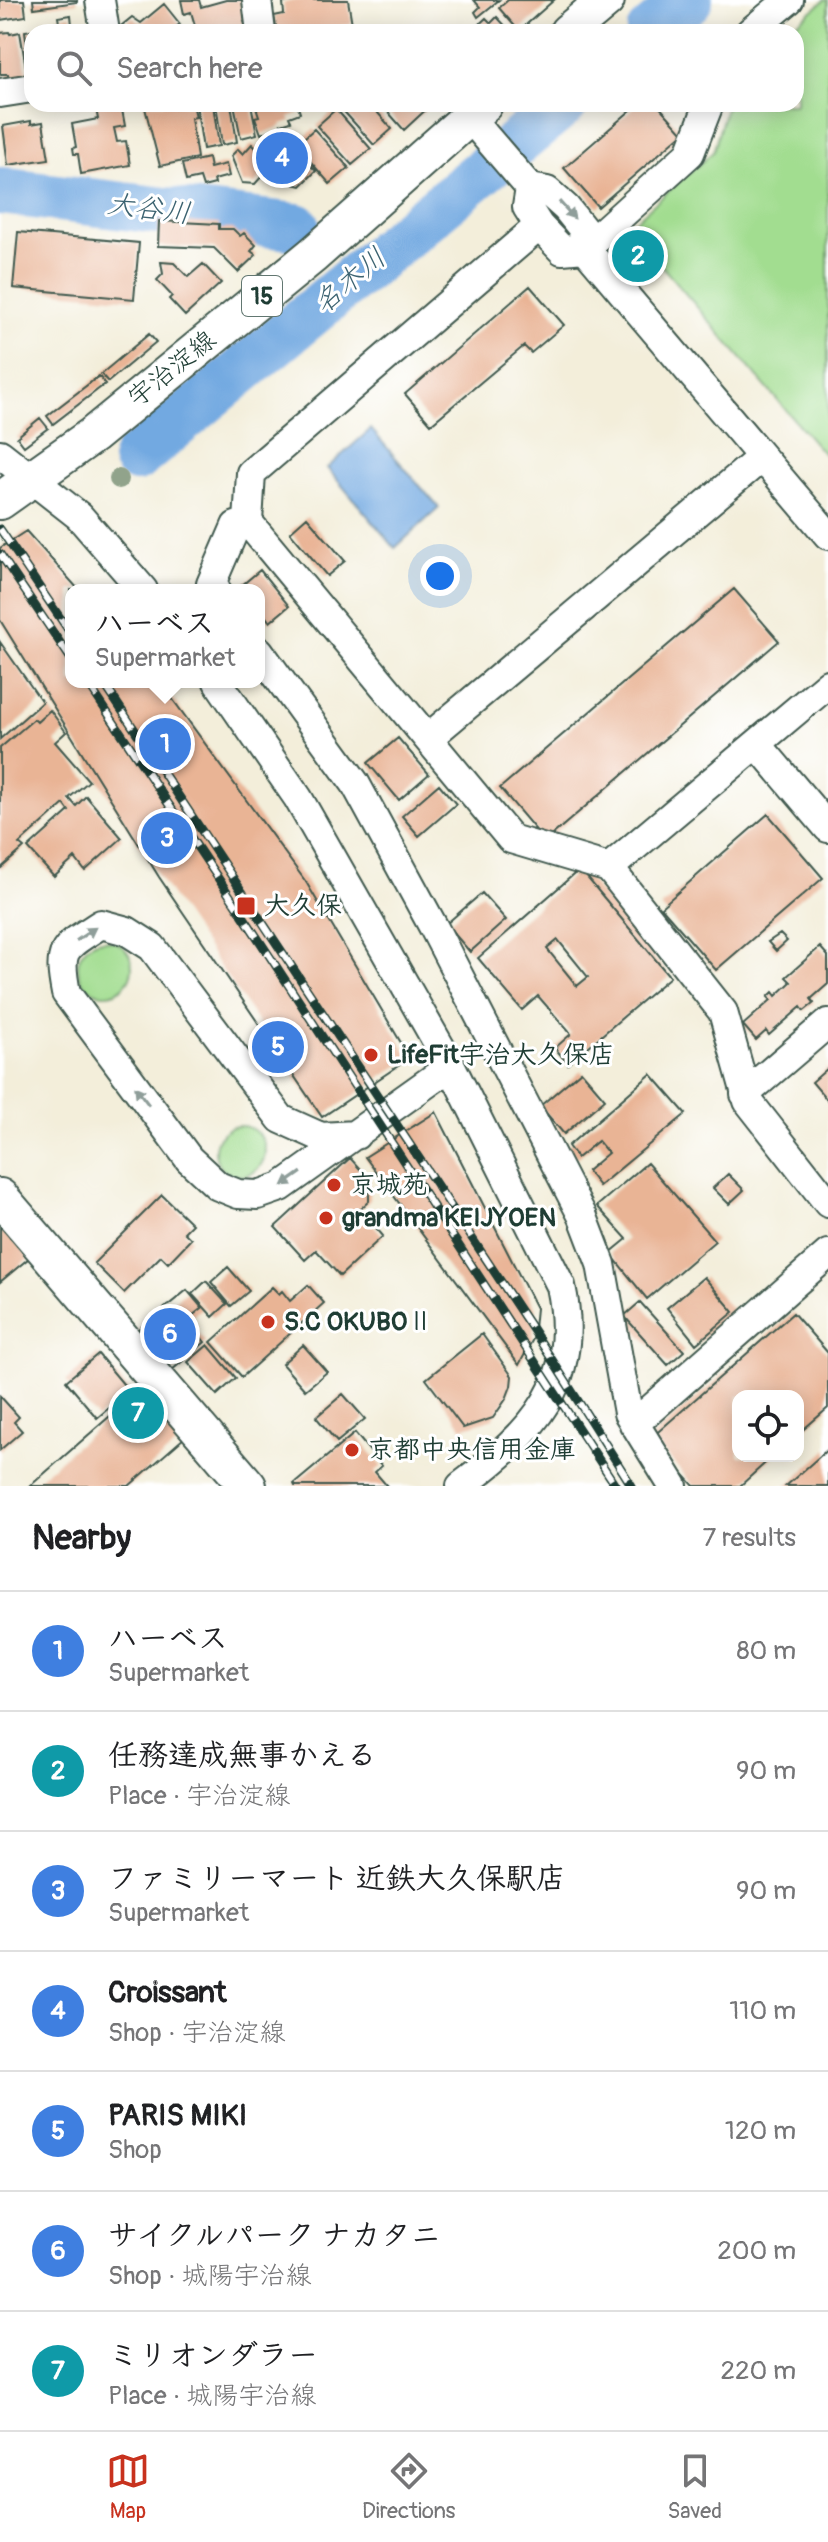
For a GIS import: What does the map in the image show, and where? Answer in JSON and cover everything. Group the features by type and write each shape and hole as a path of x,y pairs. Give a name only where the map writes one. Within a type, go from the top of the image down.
{"main road":[{"path":"578,24 606,0"},
{"name":"宇治淀線","path":"0,501 93,435 313,255 474,112"},
{"path":"0,1197 248,1486"}],"street":[{"path":"100,0 104,24"},
{"path":"257,0 260,24"},
{"path":"760,24 789,0"},
{"path":"0,93 24,89"},
{"path":"477,112 494,144 530,188 547,191 566,208 586,233 585,248 828,535"},
{"path":"530,188 527,207 539,226 562,250 585,248 690,153 706,112"},
{"path":"539,226 251,473 248,522 511,839 609,868 723,1012 748,1101 828,1203"},
{"path":"0,454 79,516 138,584"},
{"path":"428,738 761,458"},
{"path":"211,584 236,526 248,522"},
{"path":"265,659 355,783 434,928 583,1217 601,1264 628,1413 673,1486"},
{"path":"609,868 828,684"},
{"path":"222,688 298,798 451,1066 561,1286 567,1333 557,1378 543,1410 497,1459 461,1486"},
{"path":"757,744 828,828"},
{"path":"356,1135 321,1137 281,1119 152,947 127,931 101,924 70,944 60,963 66,993 189,1159 218,1186 238,1194 258,1195 281,1187 356,1135 451,1066"},
{"path":"745,1094 828,1023"},
{"path":"634,1424 828,1254"}],"green space":[{"path":"828,0 828,459 628,227 713,152 725,112 804,112 804,24 796,24"},
{"path":"105,940 124,948 132,967 124,986 105,994 86,986 78,967 86,948"},
{"path":"240,1126 258,1133 265,1151 258,1169 240,1176 222,1169 215,1151 222,1133"}],"water":[{"path":"371,429 439,508 395,548 327,468"}],"building":[{"path":"0,0 24,0 26,16 0,20"},
{"path":"33,0 77,0 77,2 34,8"},
{"path":"181,0 199,0 201,7 226,0 247,0 252,19 244,21 245,24 195,24 191,12 184,14"},
{"path":"348,0 352,24 276,24 274,16 284,14 283,3"},
{"path":"474,0 499,0 478,17 475,12 480,7"},
{"path":"508,0 554,0 527,24 513,24 499,8"},
{"path":"164,4 180,24 123,24 132,17 141,23"},
{"path":"71,15 72,24 59,24 58,17"},
{"path":"497,17 504,24 480,24 486,18 491,23"},
{"path":"20,32 24,80 9,82 8,74 0,74 0,33"},
{"path":"97,112 122,112 125,126 114,128 117,142 126,141 130,165 81,174 78,154 74,154 73,148 76,147 72,124 98,119"},
{"path":"146,112 195,112 196,117 191,118 197,158 160,166"},
{"path":"197,112 214,112 219,146 203,149"},
{"path":"217,112 232,112 237,142 222,145"},
{"path":"236,112 253,112 257,134 241,138"},
{"path":"258,112 300,113 289,117 291,121 282,126 261,134 255,117 259,116"},
{"path":"333,112 339,112 371,149 352,165 317,126"},
{"path":"344,112 377,112 392,129 374,145"},
{"path":"388,112 423,112 404,130"},
{"path":"629,112 664,112 683,133 598,207 564,168"},
{"path":"31,121 31,124 43,122 49,159 8,165 3,126"},
{"path":"314,129 349,168 330,184 296,145"},
{"path":"284,138 316,171 301,186 262,176 255,184 242,183 231,156 238,149 243,154 252,144 259,151 269,141 275,147"},
{"path":"208,158 210,168 226,164 229,176 203,187 200,178 186,181 182,164"},
{"path":"159,221 219,224 219,229 233,229 240,236 244,233 256,245 251,251 256,255 238,272 214,248 158,246"},
{"path":"18,232 139,243 134,299 13,288"},
{"path":"161,262 174,263 188,277 203,264 221,283 185,316 157,280 163,274"},
{"path":"530,286 564,325 531,353 524,346 431,424 405,394"},
{"path":"149,334 156,342 108,382 101,374"},
{"path":"99,376 105,384 53,424 47,416"},
{"path":"40,418 48,428 24,446 17,437"},
{"path":"307,517 345,561 327,576 290,532"},
{"path":"26,531 74,584 65,584 65,688 164,688 306,882 410,1058 322,1117 159,877 0,620 0,548"},
{"path":"260,570 289,606 270,622 265,616 265,584 243,584"},
{"path":"734,589 779,641 545,841 500,788"},
{"path":"0,642 42,702 0,739"},
{"path":"50,710 66,732 55,742 89,781 69,798 76,806 86,796 122,838 85,871 75,858 54,877 28,848 69,811 64,804 19,844 24,848 0,869 0,748 34,719 37,722"},
{"path":"398,738 429,774 399,800 368,763"},
{"path":"439,784 456,804 419,836 402,816"},
{"path":"768,814 823,878 716,970 661,907"},
{"path":"580,869 670,977 568,1064 555,1048 571,1034 538,996 522,1010 478,958","holes":["558,940 588,977 577,986 547,949"]},
{"path":"482,893 506,920 470,952 446,924"},
{"path":"780,934 787,941 776,951 768,942"},
{"path":"820,947 828,956 828,984 811,999 814,1003 804,1011 801,1007 769,1035 766,1031 756,1040 743,1025 771,1000 768,997 773,992 776,996 791,982 786,977"},
{"path":"828,1068 828,1101 812,1082"},
{"path":"581,1071 605,1099 564,1134 540,1106"},
{"path":"651,1074 686,1114 599,1186 587,1171 608,1153 598,1141 577,1158 568,1146"},
{"path":"436,1112 536,1308 533,1339 519,1365 365,1157"},
{"name":"grandma KEIJYOEN","path":"350,1158 369,1179 369,1201 360,1209 383,1236 340,1276 316,1250 305,1260 275,1227"},
{"path":"647,1163 715,1241 647,1299 610,1253 627,1239 597,1206"},
{"path":"728,1174 744,1190 729,1204 713,1188"},
{"path":"162,1195 192,1224 184,1232 191,1239 168,1263 161,1256 124,1293 94,1263"},
{"path":"0,1223 29,1258 0,1282"},
{"path":"228,1267 249,1291 231,1306 211,1282"},
{"path":"704,1277 734,1312 696,1344 667,1308"},
{"path":"206,1281 227,1304 213,1317 192,1294"},
{"name":"S.C OKUBOⅡ","path":"308,1285 324,1303 242,1377 211,1342 272,1287 279,1294 282,1291 290,1301"},
{"path":"187,1290 202,1308 187,1320 205,1342 172,1370 138,1330"},
{"path":"640,1302 684,1351 668,1365 624,1316"},
{"path":"793,1313 828,1353 828,1408 804,1429 804,1390 732,1390 732,1462 766,1462 740,1486 694,1486 651,1438"},
{"path":"482,1334 512,1376 511,1386 493,1418 463,1428 426,1379"},
{"path":"208,1345 236,1378 217,1395 188,1362"},
{"path":"303,1345 327,1372 305,1390 282,1364"},
{"path":"98,1354 129,1391 97,1418 66,1381"},
{"path":"141,1389 184,1438 129,1486 30,1486"},
{"path":"343,1394 365,1419 337,1442 316,1417"},
{"path":"0,1396 19,1417 14,1422 22,1431 0,1450"},
{"name":"京都中央信用金庫","path":"355,1433 382,1466 375,1472 387,1486 295,1486 294,1484"},
{"path":"828,1449 828,1486 786,1486"}],"waterway":[{"name":"名木川","path":"660,24 689,0"},
{"name":"名木川","path":"136,458 554,112"},
{"name":"大谷川","path":"0,191 297,227"}],"railway":[{"path":"0,529 65,625"},
{"path":"0,554 65,650"},
{"path":"91,688 616,1486"},
{"path":"107,688 535,1333 632,1486"}],"place":[{"name":"Croissant","path":"282,158"},
{"name":"任務達成無事かえる","path":"638,256"},
{"name":"ハーベス","path":"165,744"},
{"name":"ファミリーマート 近鉄大久保駅店","path":"167,838"},
{"name":"大久保","path":"246,906"},
{"name":"PARIS MIKI","path":"278,1047"},
{"name":"LifeFit宇治大久保店","path":"371,1055"},
{"name":"京城苑","path":"334,1185"},
{"name":"grandma KEIJYOEN","path":"326,1218"},
{"name":"S.C OKUBOⅡ","path":"268,1322"},
{"name":"サイクルパーク ナカタニ","path":"170,1334"},
{"name":"ミリオンダラー","path":"138,1413"},
{"name":"京都中央信用金庫","path":"352,1450"}]}
